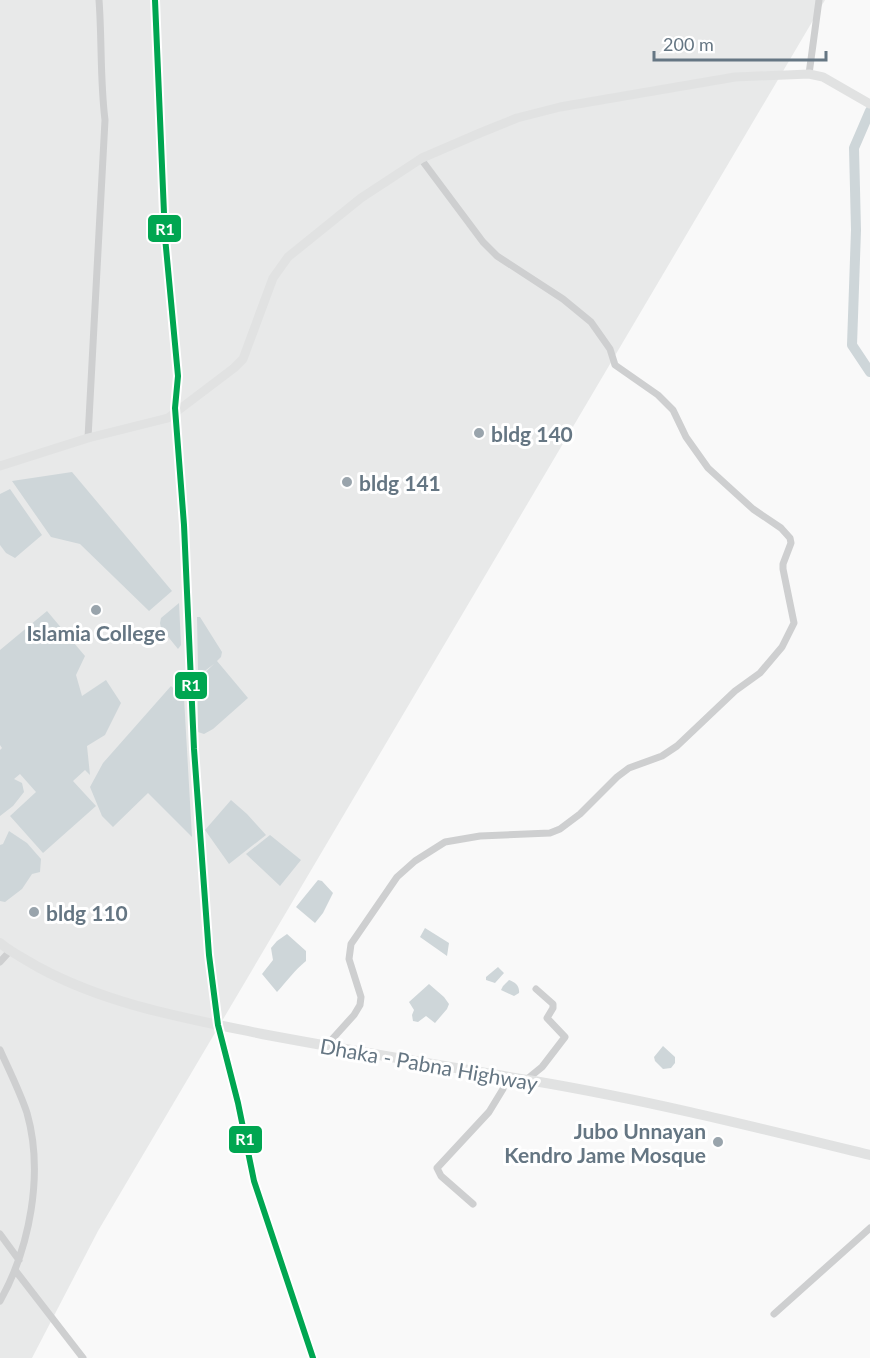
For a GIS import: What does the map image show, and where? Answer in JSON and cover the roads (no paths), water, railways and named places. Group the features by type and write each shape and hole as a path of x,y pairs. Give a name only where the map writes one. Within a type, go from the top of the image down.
{"highway":[{"name":"Dhaka - Pabna Highway","path":"0,943 10,951 89,991 147,1010 326,1046 526,1080 713,1118 870,1155"}],"main road":[{"path":"0,466 88,438 168,418 243,359 273,278 288,257 361,198 421,159 517,118 560,107 735,77 809,74 823,77 870,104"}],"street":[{"path":"88,438 105,120 101,86 102,31 99,0"},
{"path":"809,74 819,0"},
{"path":"326,1046 354,1015 362,997 349,959 351,944 389,886 409,866 445,842 480,836 550,833 568,825 616,777 629,768 662,756 677,746 735,691 760,673 782,647 794,623 783,570 791,543 786,533 753,509 708,468 686,437 668,405 658,395 615,365 610,349 591,322 563,300 497,256 483,242 421,159"},
{"path":"0,962 10,951"},
{"path":"526,1080 542,1067 565,1037 547,1018 553,1004 536,989"},
{"path":"0,1050 27,1113 33,1161 28,1232 15,1270 0,1301"},
{"path":"473,1204 441,1176 436,1168 489,1112 503,1089 505,1077"},
{"path":"774,1314 870,1228"},
{"path":"0,1234 19,1260"},
{"path":"15,1270 83,1358"}],"waterway":[{"path":"870,111 854,148 856,230 852,345 870,372"}],"place":[{"name":"bldg 140","path":"479,433"},
{"name":"bldg 141","path":"347,482"},
{"name":"Islamia College","path":"96,610"},
{"name":"bldg 110","path":"34,912"},
{"name":"Jubo Unnayan Kendro Jame Mosque","path":"718,1142"}]}
